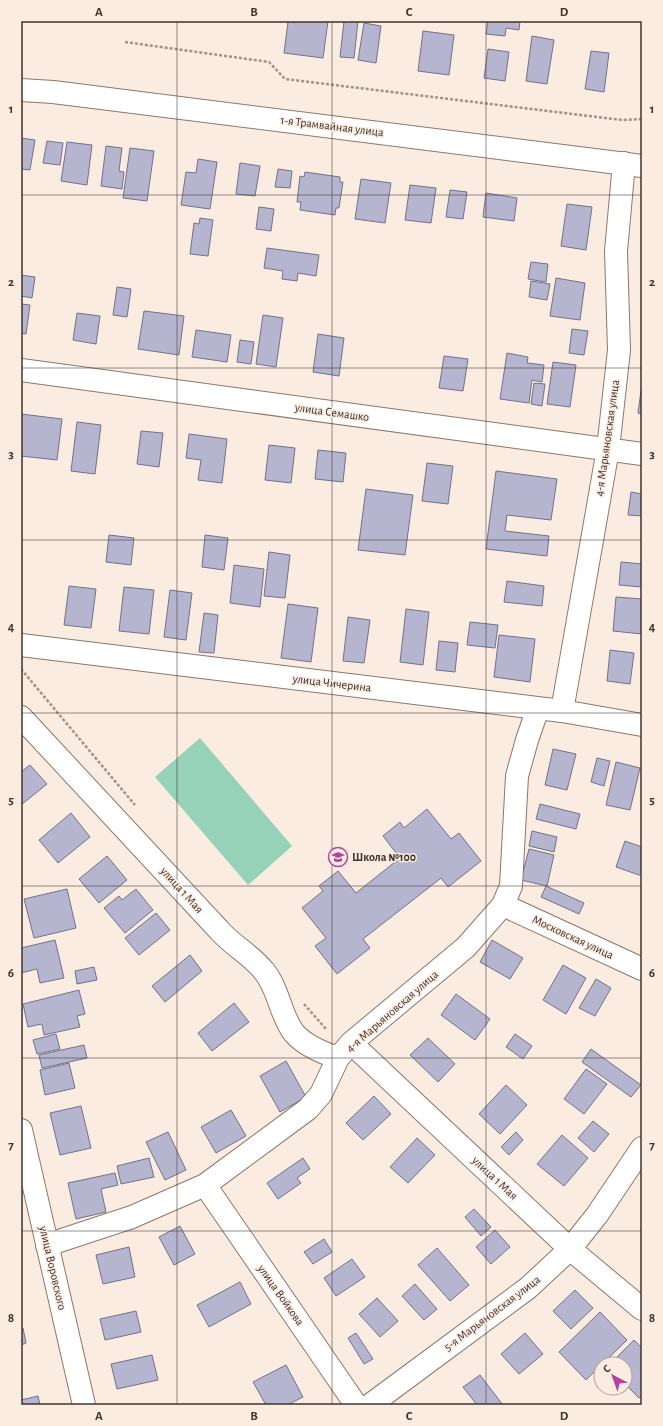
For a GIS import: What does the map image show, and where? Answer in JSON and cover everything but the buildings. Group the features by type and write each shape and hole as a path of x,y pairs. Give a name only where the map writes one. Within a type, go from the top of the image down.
{"street":[{"name":"1-я Трамвайная улица","path":"21,90 68,93 633,164"},
{"name":"4-я Марьяновская улица","path":"562,711 608,449 619,350 616,251 633,164"},
{"name":"улица Семашко","path":"21,370 642,454"},
{"name":"улица Чичерина","path":"21,646 562,711 642,725"},
{"name":"4-я Марьяновская улица","path":"47,1245 132,1217 205,1185 308,1109 320,1094 344,1050 466,947 504,905 511,886 517,776 526,740 538,708"},
{"name":"улица 1 Мая","path":"21,717 220,932 264,970 276,990 286,1020 295,1034 308,1045 324,1054 344,1050 642,1309"},
{"name":"Московская улица","path":"504,905 642,969"},
{"name":"улица Воровского","path":"21,1130 84,1405"},
{"name":"5-я Марьяновская улица","path":"370,1405 528,1288 570,1248 597,1215 642,1148"},
{"name":"улица Войкова","path":"205,1185 356,1405"}],"path":[{"path":"125,42 269,62 285,79 622,120 642,119"},
{"path":"21,669 139,810"},
{"path":"299,998 330,1034"}],"green space":[{"path":"200,738 292,846 248,885 155,777"}],"place":[{"name":"Школа №100","path":"338,857"}]}
